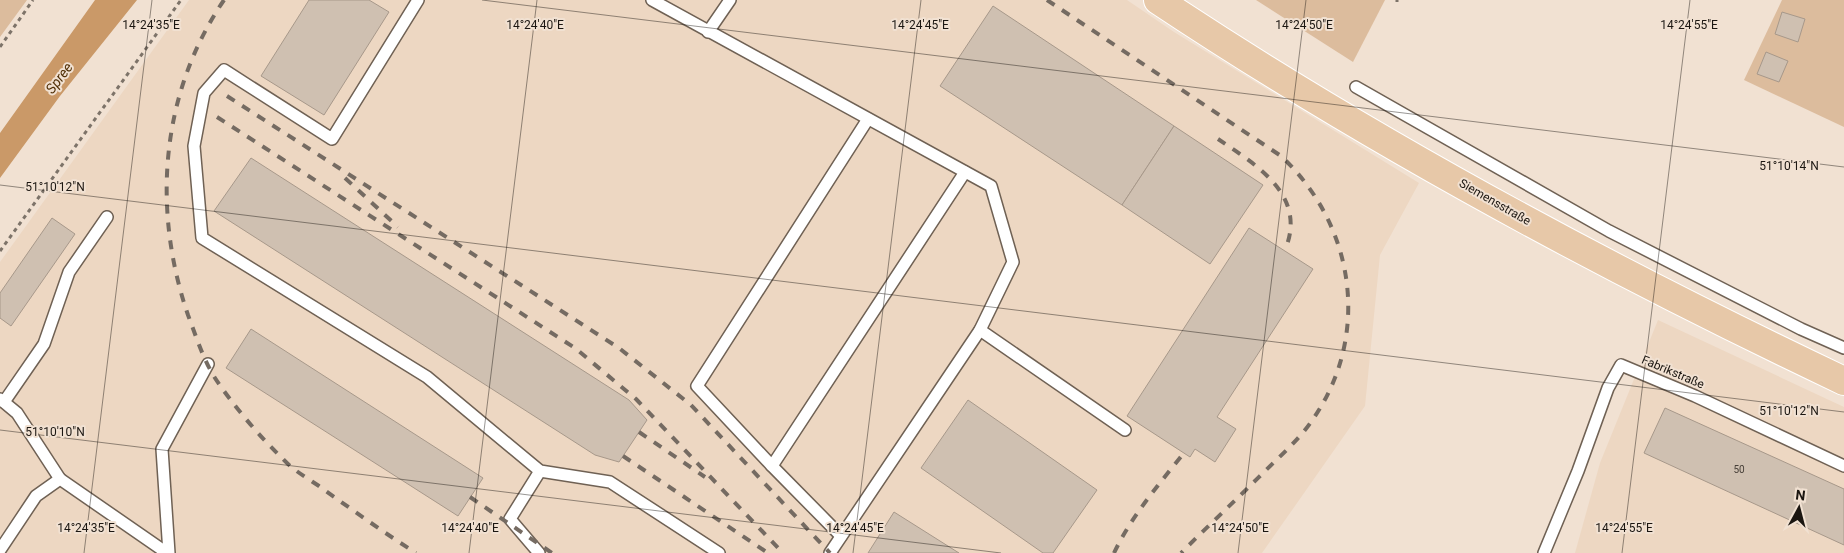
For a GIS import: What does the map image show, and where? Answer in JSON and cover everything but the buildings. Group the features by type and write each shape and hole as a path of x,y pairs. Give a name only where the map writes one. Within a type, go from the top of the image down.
{"main road":[{"name":"Siemensstraße","path":"1158,0 1327,107 1572,246 1746,335 1844,382"}],"lane":[{"path":"418,0 332,140 224,70 204,93 194,146 202,238 427,377 540,472 610,482 720,553"},
{"path":"652,0 990,186 1013,262 980,330 830,553"},
{"path":"708,32 730,0"},
{"path":"1356,87 1610,231 1802,329 1844,348"},
{"path":"841,536 697,386 868,119"},
{"path":"772,466 965,172"},
{"path":"107,217 68,272 44,344 2,401 17,412 60,479 168,553"},
{"path":"980,330 1125,430"},
{"path":"168,553 162,449 208,364"},
{"name":"Fabrikstraße","path":"1544,553 1578,471 1608,388 1621,365 1695,396 1844,466"},
{"path":"539,553 510,519 540,472"},
{"path":"0,550 36,496 60,479"}],"path":[{"path":"0,47 34,0"},
{"path":"0,252 182,0"}],"shaded area":[{"path":"0,0 27,0 0,37"},
{"path":"189,0 1127,0 1174,32 1419,183 1380,255 1365,406 1262,553 0,553 0,262"},
{"path":"1256,0 1385,0 1353,62"},
{"path":"1782,0 1844,0 1844,127 1744,80"},
{"path":"1658,320 1844,407 1844,553 1575,553 1600,463"}],"water":[{"name":"Spree","path":"95,0 137,0 60,96 0,178 0,133"}],"railway":[{"path":"224,0 203,36 186,74 175,113 168,153 169,235 188,315 203,355 215,378 256,431 274,450 300,474 416,553"},
{"path":"1047,0 1281,156 1307,185 1327,218 1341,252 1347,288 1347,325 1340,362 1326,397 1295,442 1181,553"},
{"path":"227,96 619,348 691,405 830,553"},
{"path":"217,117 575,348 636,399 783,553"},
{"path":"1218,139 1262,171 1284,198 1290,213 1290,231 1285,250"},
{"path":"345,178 398,227"},
{"path":"639,432 705,477"},
{"path":"1114,553 1137,514 1184,453"},
{"path":"623,456 768,553"},
{"path":"470,497 552,553"}]}
